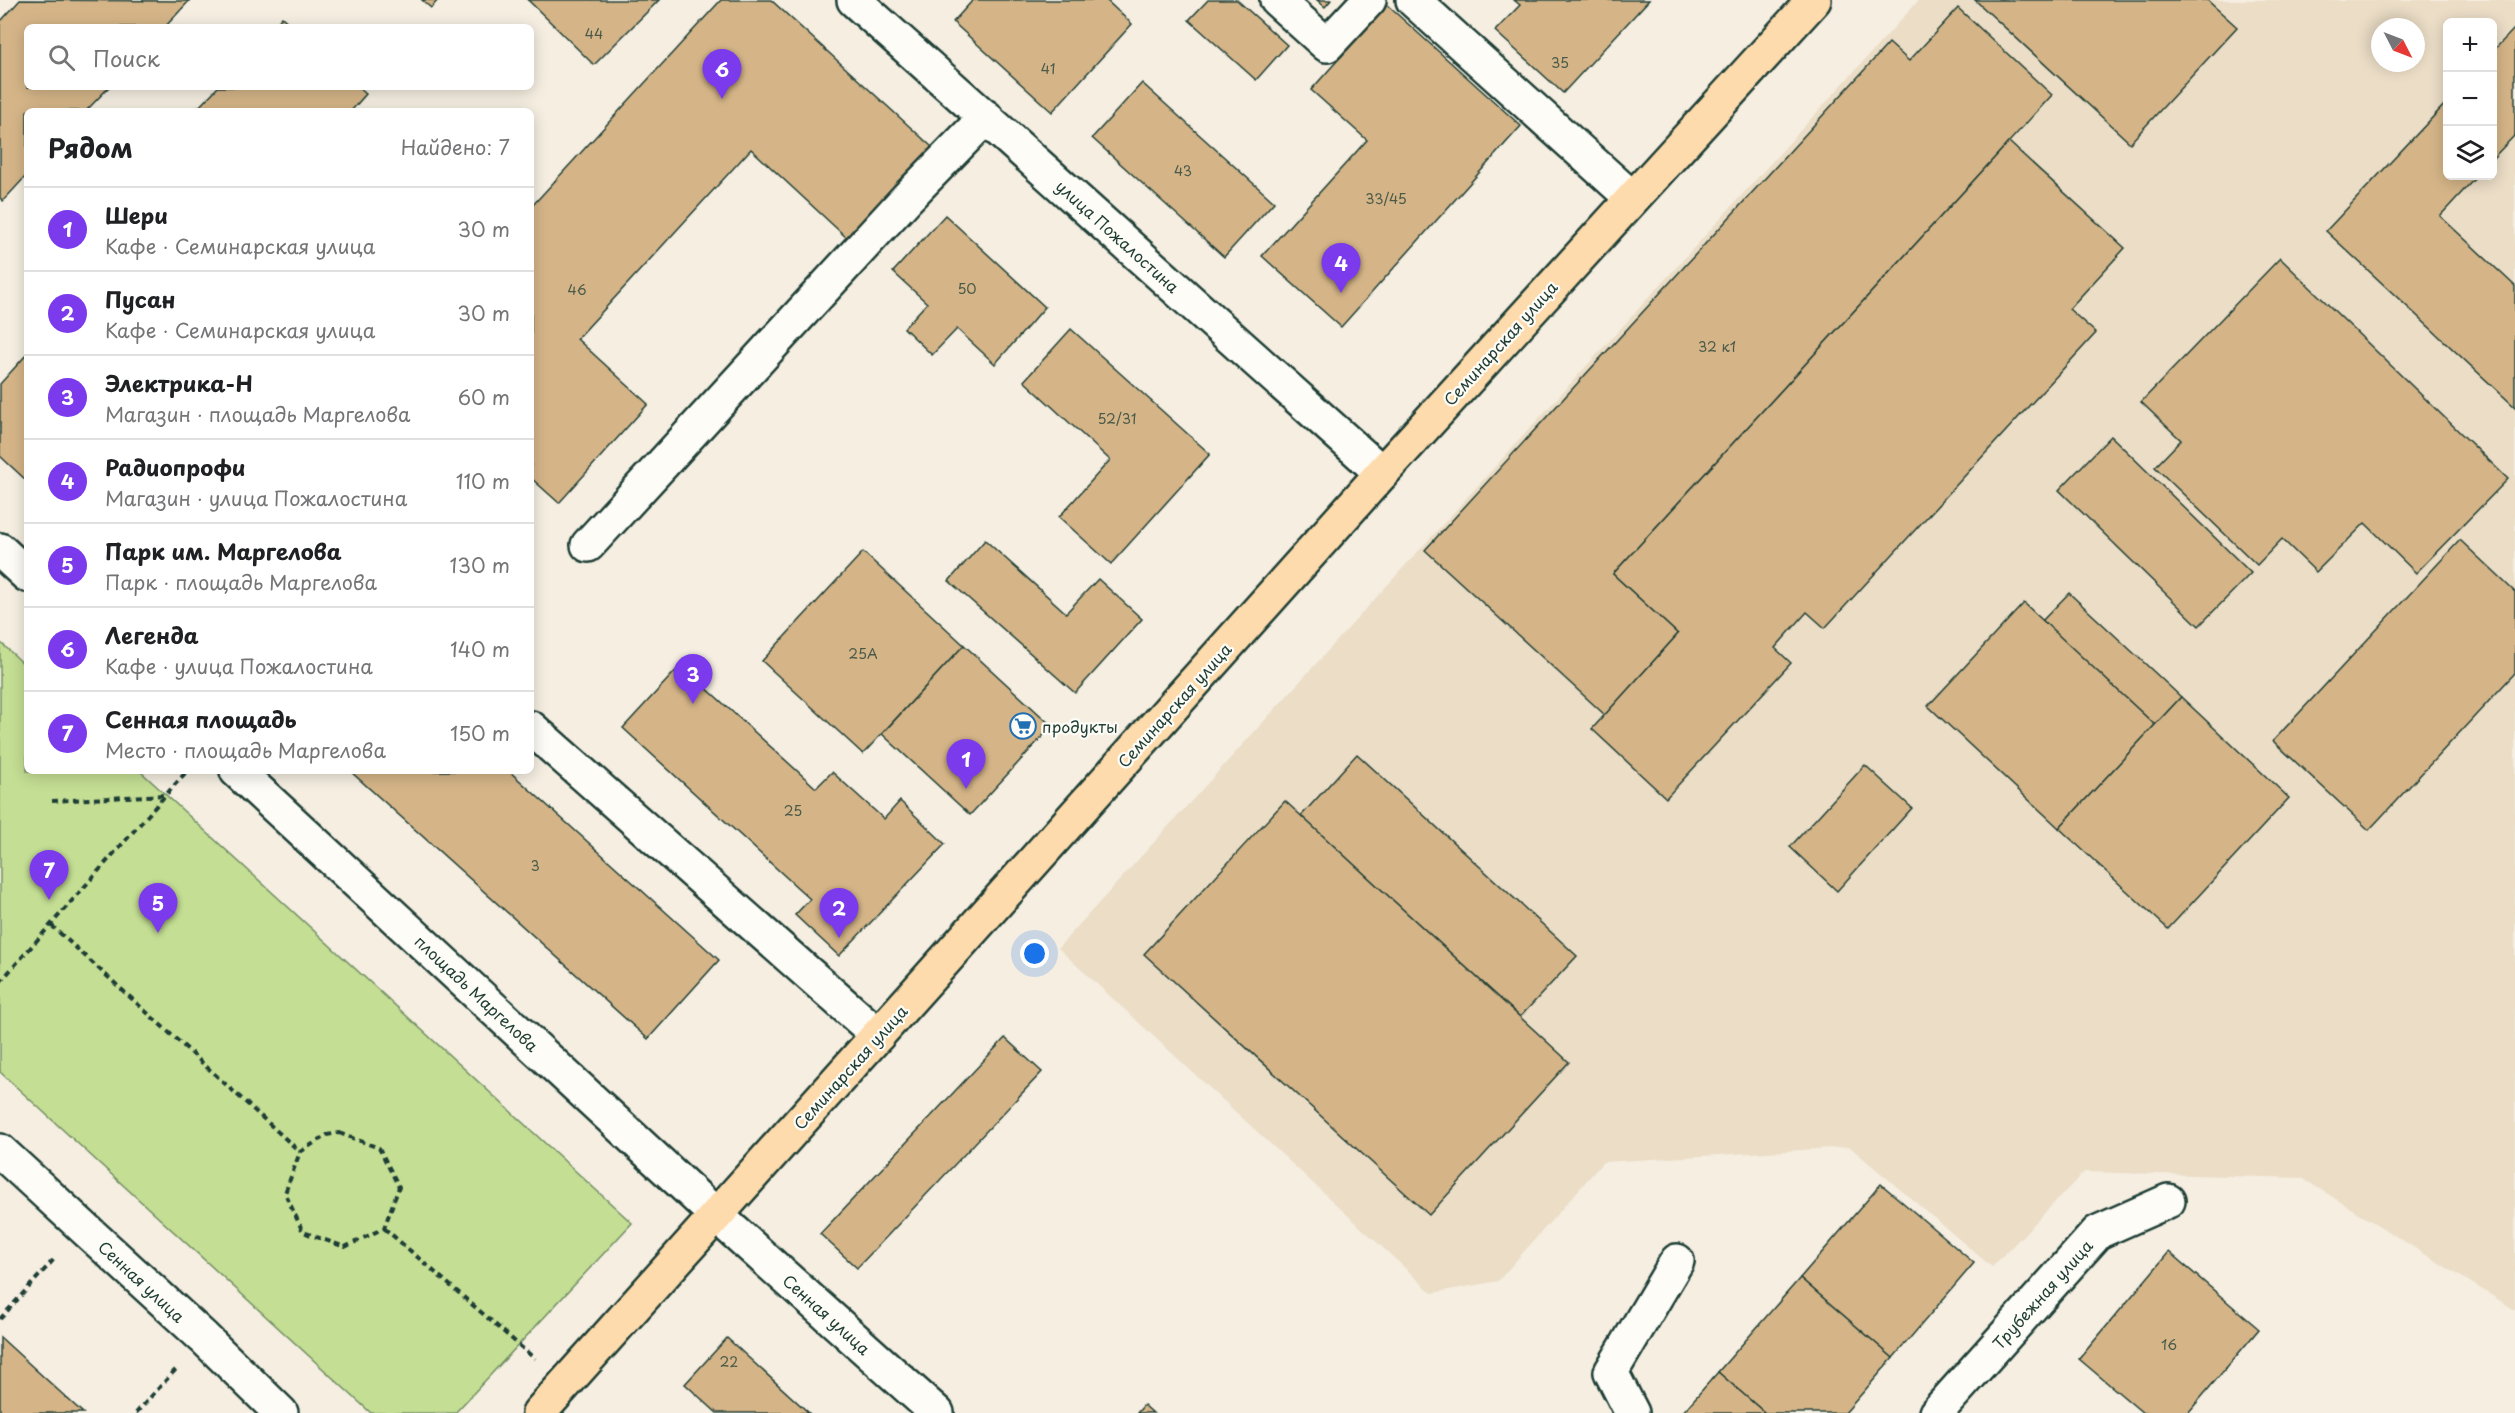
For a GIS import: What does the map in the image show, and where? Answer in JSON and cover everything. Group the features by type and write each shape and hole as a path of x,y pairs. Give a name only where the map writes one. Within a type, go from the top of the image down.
{"main road":[{"name":"Семинарская улица","path":"539,1413 1382,473 1814,0"}],"street":[{"name":"улица Пожалостина","path":"854,0 1382,473"},
{"path":"1277,0 1327,45 1369,0"},
{"path":"1413,0 1632,198"},
{"path":"588,545 907,198 986,117"},
{"path":"0,550 24,572"},
{"path":"534,731 878,1035"},
{"name":"площадь Маргелова","path":"240,774 717,1216"},
{"name":"Сенная улица","path":"0,1151 204,1338 281,1413"},
{"name":"Трубежная улица","path":"1936,1413 2098,1232 2168,1201"},
{"name":"Сенная улица","path":"717,1216 938,1413"},
{"path":"1632,1413 1611,1372 1677,1261"}],"path":[{"path":"0,982 184,774"},
{"path":"52,801 166,795"},
{"path":"51,925 300,1152"},
{"path":"339,1133 380,1148 399,1187 384,1228 345,1247 303,1232 285,1193 300,1152 327,1135 339,1133"},
{"path":"0,1319 83,1227"},
{"path":"384,1228 565,1385"},
{"path":"136,1413 204,1338"}],"shaded area":[{"path":"1919,0 2515,0 2515,1310 2302,1178 2084,1172 1992,1267 1850,1147 1603,1162 1498,1281 1432,1293 1058,948"}],"green space":[{"path":"0,642 24,664 24,774 143,774 632,1223 455,1413 371,1413 0,1072"}],"building":[{"path":"20,0 189,1 168,24 24,24 24,90 106,90 89,108 24,108 24,178 3,201 0,198 0,22"},
{"path":"422,0 438,0 431,8"},
{"path":"528,0 659,0 594,65"},
{"path":"721,0 771,0 932,147 848,239 751,149 577,339 648,404 559,503 534,481 534,204"},
{"path":"973,0 1106,0 1132,24 1052,112 953,22"},
{"path":"1208,0 1237,0 1287,45 1256,80 1189,20"},
{"path":"1317,0 1331,0 1325,7"},
{"path":"1514,0 1649,0 1563,93 1495,31 1520,5"},
{"path":"1975,0 2207,0 2237,27 2130,143"},
{"path":"1387,5 1521,126 1341,327 1262,256 1367,140 1311,90"},
{"path":"1958,8 2052,95 1613,574 1678,634 1605,715 1425,550 1889,43 1909,61"},
{"path":"282,17 290,24 276,24"},
{"path":"2515,28 2515,135 2497,154 2497,72 2497,47"},
{"path":"1142,83 1274,202 1224,257 1092,138"},
{"path":"215,90 361,90 366,94 354,108 198,108"},
{"path":"2443,106 2443,180 2473,180 2440,216 2515,286 2515,407 2326,231"},
{"path":"2009,142 2125,248 2069,309 2096,333 1825,628 1807,612 1775,648 1791,663 1666,798 1592,729 1678,634 1613,574"},
{"path":"945,215 1045,307 995,364 957,329 932,355 904,328 927,303 893,272"},
{"path":"2280,258 2508,479 2416,573 2365,523 2316,572 2282,539 2257,565 2155,467 2181,440 2141,402"},
{"path":"1071,329 1210,454 1111,564 1059,517 1110,460 1024,381"},
{"path":"24,357 24,478 0,456 0,384"},
{"path":"2111,436 2251,573 2199,626 2059,490"},
{"path":"985,540 1066,613 1098,579 1142,619 1075,693 949,581"},
{"path":"2460,540 2515,592 2515,673 2369,830 2273,741"},
{"path":"863,552 964,645 863,754 762,661"},
{"path":"2069,593 2181,697 2155,725 2042,621"},
{"path":"2024,603 2155,725 2059,828 1928,706"},
{"path":"964,645 1052,726 970,815 882,734"},
{"path":"681,665 816,788 832,772 884,819 900,801 945,844 839,956 795,915 810,899 623,728"},
{"path":"2181,697 2289,798 2168,929 2059,828"},
{"path":"1357,754 1577,956 1520,1017 1301,816"},
{"path":"1865,765 1912,808 1837,891 1790,847"},
{"path":"353,774 512,774 719,960 648,1039"},
{"path":"1285,801 1569,1062 1429,1215 1144,954"},
{"path":"1005,1038 1042,1072 857,1268 820,1234"},
{"path":"1881,1184 1974,1263 1893,1358 1800,1278"},
{"path":"2169,1252 2259,1329 2188,1413 2143,1413 2079,1359"},
{"path":"1800,1278 1893,1358 1845,1413 1765,1413 1718,1372"},
{"path":"0,1337 83,1413 0,1413"},
{"path":"727,1338 809,1413 717,1413 685,1384"},
{"path":"1718,1372 1765,1413 1682,1413"},
{"path":"1144,1405 1153,1413 1137,1413"}],"place":[{"name":"Легенда","path":"722,99"},
{"name":"Радиопрофи","path":"1341,293"},
{"name":"Электрика-Н","path":"693,704"},
{"name":"продукты","path":"1023,726"},
{"name":"Шери","path":"966,789"},
{"name":"Сенная площадь","path":"49,900"},
{"name":"Парк им. Маргелова","path":"158,933"},
{"name":"Пусан","path":"839,938"}]}
